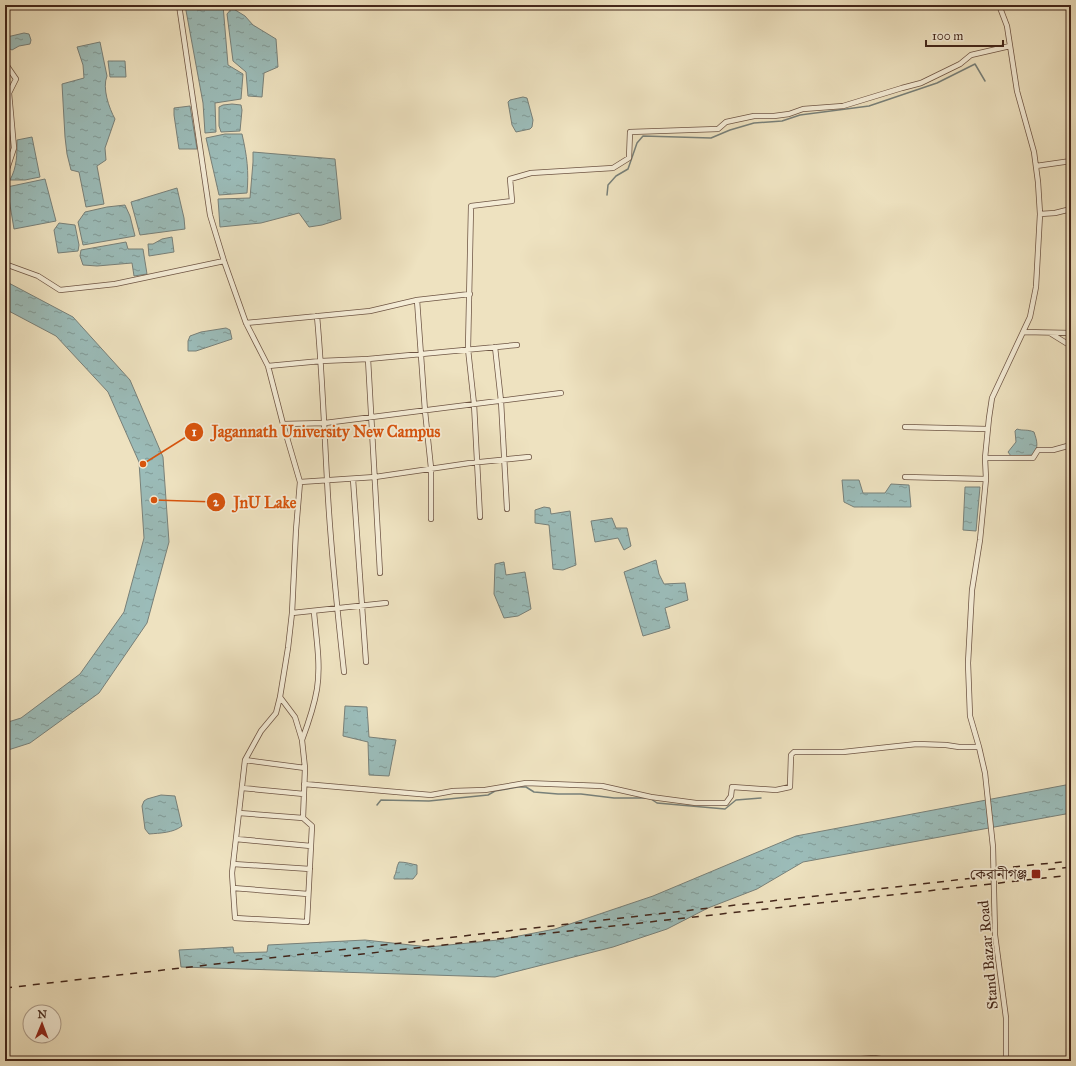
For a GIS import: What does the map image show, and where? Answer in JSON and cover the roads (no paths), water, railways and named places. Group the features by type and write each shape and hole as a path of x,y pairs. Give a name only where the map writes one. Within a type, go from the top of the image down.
{"street":[{"path":"179,5 210,215 224,262 246,323 268,366 300,482 292,613 280,697 276,713 261,731 245,760 233,864 235,918 307,922 312,826 303,818 239,813"},
{"name":"Stand Bazar Road","path":"999,5 1007,26 1017,91 1034,152 1040,214 1036,287 1030,317 992,398 987,429 985,458 986,479 980,540 972,590 968,664 970,716 985,773 993,847 995,935 1006,1018 1006,1061"},
{"path":"480,517 474,404 468,349 471,206 512,201 510,179 531,173 613,168 629,158 630,132 718,129 726,122 754,116 774,116 803,110 843,106 902,88 921,84 960,64 971,55 1010,46"},
{"path":"5,62 16,78 9,93 14,148 5,176"},
{"path":"1036,166 1071,161"},
{"path":"1040,214 1055,214 1071,209"},
{"path":"5,264 38,276 60,290 115,284 224,262"},
{"path":"246,323 370,311 417,300 470,294"},
{"path":"417,300 425,411 431,468 431,519"},
{"path":"317,316 325,423 327,480 337,609 344,672"},
{"path":"1024,332 1071,333"},
{"path":"1049,332 1071,346"},
{"path":"268,366 321,361 368,359 516,345"},
{"path":"495,347 501,401 507,509"},
{"path":"368,359 380,573"},
{"path":"283,424 325,423 561,393"},
{"path":"905,427 987,429"},
{"path":"985,458 1034,458 1038,450 1053,450 1071,445"},
{"path":"300,482 375,477 477,462 529,457"},
{"path":"905,477 986,479"},
{"path":"353,478 366,662"},
{"path":"292,613 314,612 386,603"},
{"path":"302,740 317,689 318,671 314,612"},
{"path":"280,697 295,717 302,740 304,768 303,818"},
{"path":"304,784 430,795 452,791 485,790 526,783 602,786 651,797 696,803 726,803 731,796 732,787 776,790 790,787 791,755 794,752 843,752 916,744 979,747"},
{"path":"245,760 304,768"},
{"path":"242,788 304,794"},
{"path":"236,838 311,846"},
{"path":"233,864 310,869"},
{"path":"233,888 308,894"},
{"path":"835,1061 874,1058 895,1061"}],"water":[{"path":"185,5 223,5 228,65 243,74 241,99 215,103 216,132 205,133 203,103"},
{"path":"232,8 245,16 253,25 276,39 278,67 264,73 262,97 248,96 246,72 233,61 227,14"},
{"path":"24,33 29,34 31,40 30,44 19,46 12,50 8,48 5,39 7,37"},
{"path":"100,42 107,76 105,86 107,98 115,119 105,148 106,160 97,166 104,204 86,207 79,172 71,170 67,154 62,84 84,78 83,65 77,47"},
{"path":"108,61 125,61 126,77 110,77"},
{"path":"523,97 527,98 533,120 532,127 530,129 516,132 512,125 508,102 510,100"},
{"path":"232,104 241,105 240,131 221,132 219,126 219,107"},
{"path":"190,106 197,149 179,149 174,108"},
{"path":"225,134 242,134 247,164 247,193 219,195 206,138"},
{"path":"32,137 40,177 25,180 10,180 17,156 17,140"},
{"path":"253,152 335,159 341,219 322,225 309,227 299,213 261,223 220,227 218,199 250,198"},
{"path":"45,179 56,221 14,229 7,187"},
{"path":"177,188 185,229 140,235 131,202"},
{"path":"125,205 130,216 135,236 83,245 78,222 85,212"},
{"path":"59,223 75,225 79,245 78,251 58,253 54,230"},
{"path":"172,237 174,252 149,256 148,244 153,244 162,239"},
{"path":"126,242 128,249 143,249 147,274 134,276 132,263 97,266 83,265 80,256 81,250"},
{"path":"5,281 73,317 130,380 163,457 169,542 147,623 99,693 30,743 5,751 5,723 21,718 80,674 124,612 144,538 139,462 108,392 56,336 5,309"},
{"path":"226,328 230,330 232,339 196,351 188,351 188,341 190,336 201,332"},
{"path":"1017,429 1034,432 1037,444 1033,455 1011,456 1008,452 1016,442 1015,431"},
{"path":"842,480 859,480 863,493 885,493 891,484 909,485 911,507 854,507 844,502"},
{"path":"965,487 980,487 976,531 963,530"},
{"path":"544,507 550,508 551,514 570,511 576,565 563,570 553,569 549,525 535,523 535,510"},
{"path":"612,518 616,528 627,528 631,546 624,550 618,538 595,542 591,521"},
{"path":"656,560 659,574 664,584 685,583 688,600 665,608 670,628 643,636 624,572"},
{"path":"504,562 506,575 525,572 531,609 518,616 504,618 494,594 495,564"},
{"path":"345,706 367,707 369,737 396,740 389,776 369,775 368,742 343,736"},
{"path":"1071,784 1071,813 803,862 757,889 708,908 667,929 613,947 495,977 181,967 179,950 233,947 234,953 267,952 268,945 365,940 429,947 498,940 555,929 653,896 796,836"},
{"path":"161,795 175,796 182,826 171,831 149,834 145,829 142,806 144,801 147,799"},
{"path":"399,862 417,865 417,874 413,879 394,879"}],"waterway":[{"path":"607,195 608,185 616,176 628,169 637,143 643,136 711,138 730,130 754,123 782,121 800,115 869,106 937,83 975,64 985,81"},
{"path":"377,805 381,800 429,801 488,795 495,791 518,787 526,787 534,792 581,794 614,798 646,798"},
{"path":"651,799 657,803 725,809 736,800 761,798"}],"railway":[{"path":"1013,867 1071,861"},
{"path":"5,988 1071,867"},
{"path":"344,956 1071,875"}],"place":[{"name":"Jagannath University New Campus","path":"143,464"},
{"name":"JnU Lake","path":"154,500"},
{"name":"কেরানীগঞ্জ","path":"1036,874"}]}
